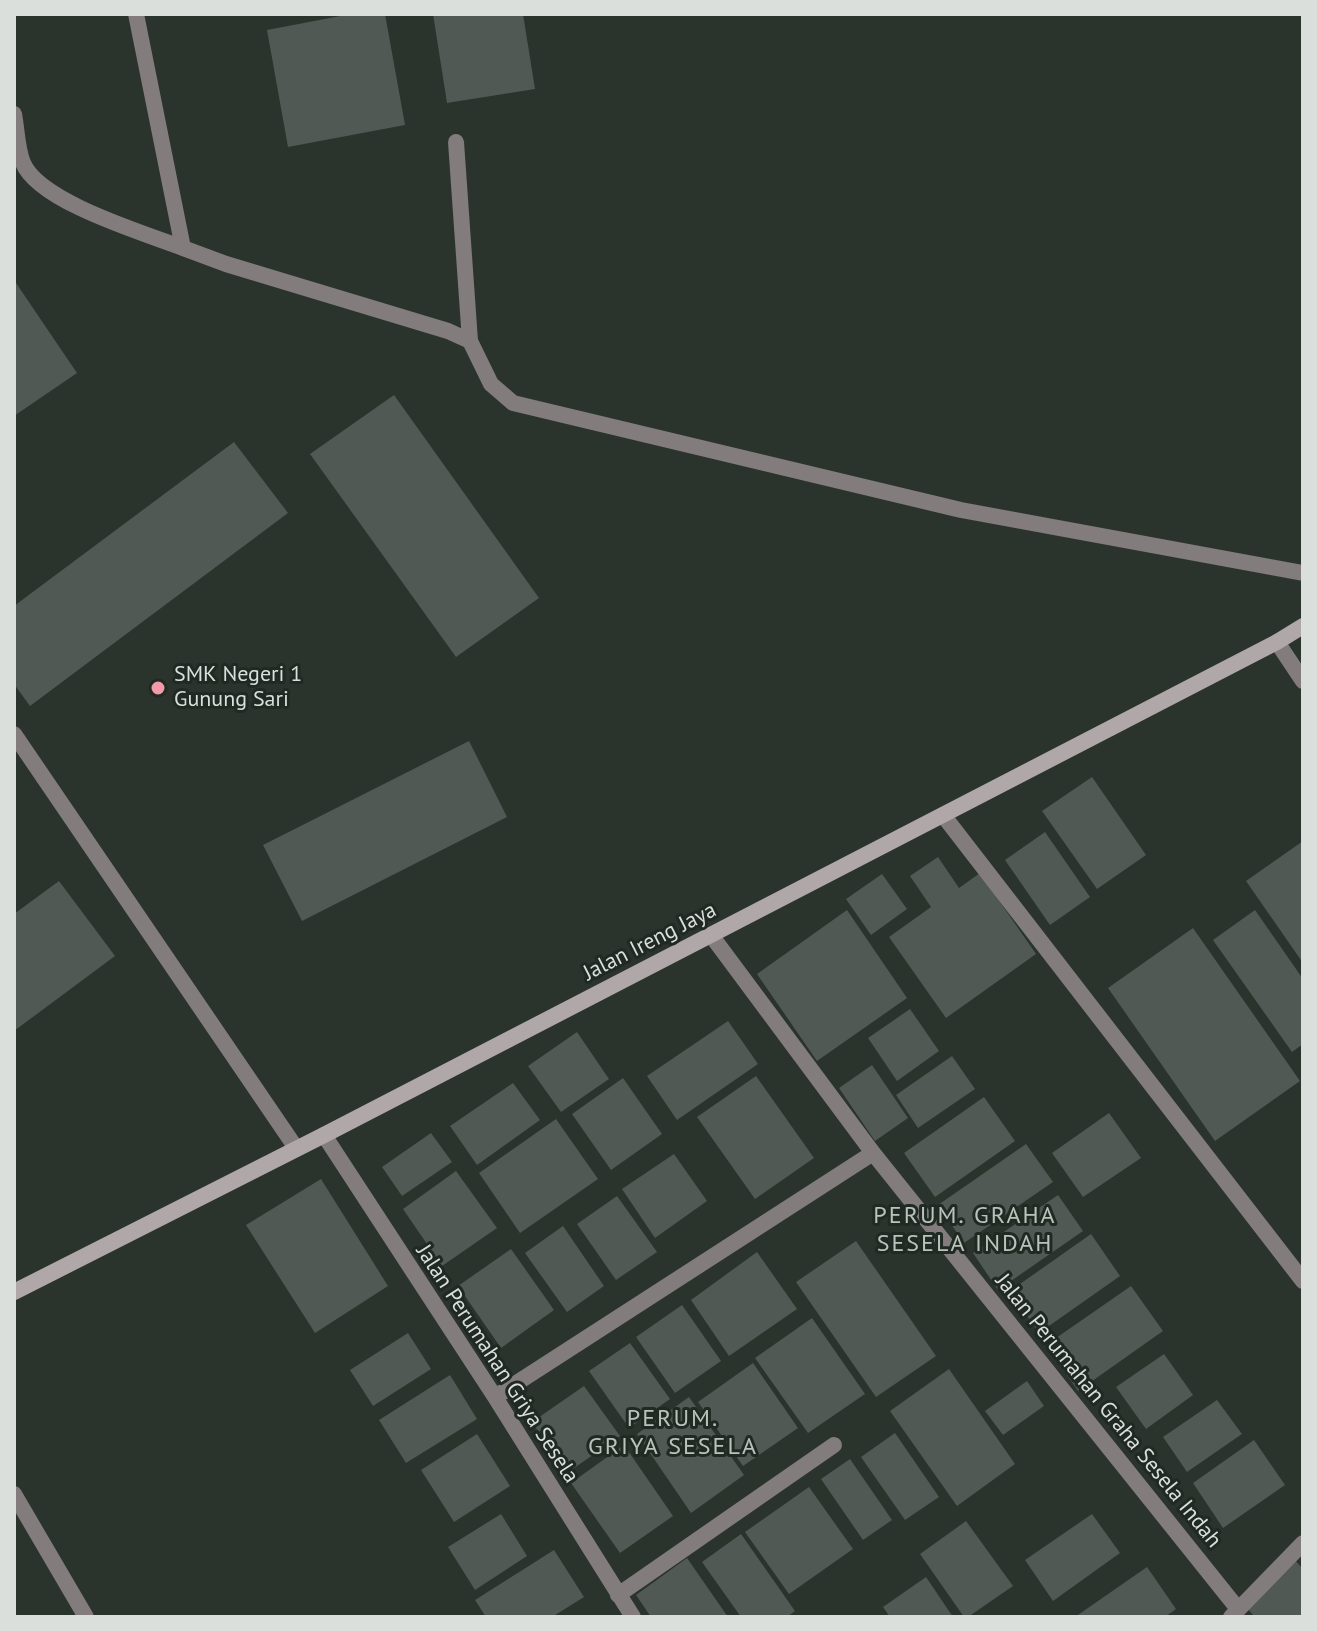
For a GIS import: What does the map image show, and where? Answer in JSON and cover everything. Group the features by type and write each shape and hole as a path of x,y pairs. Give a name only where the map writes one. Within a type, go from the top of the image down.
{"street":[{"path":"136,14 183,248"},
{"path":"14,114 23,163 35,180 69,203 226,264 448,331 470,341"},
{"path":"456,142 470,341 491,384 513,403 961,510 1303,573"},
{"name":"Jalan Ireng Jaya","path":"14,1292 324,1135 1303,626"},
{"path":"1277,642 1303,681"},
{"path":"14,734 296,1148"},
{"path":"943,815 1303,1281"},
{"name":"Jalan Perumahan Graha Sesela Indah","path":"711,935 873,1153 1234,1613"},
{"name":"Jalan Perumahan Griya Sesela","path":"324,1135 495,1397 633,1617"},
{"path":"495,1397 873,1153"},
{"path":"618,1595 834,1445"},
{"path":"14,1494 86,1617"},
{"path":"1234,1613 1303,1543"}],"building":[{"path":"351,14 385,14 405,125 288,147 267,30"},
{"path":"433,14 523,14 535,89 447,103"},
{"path":"14,280 77,373 14,416"},
{"path":"394,395 539,598 456,657 310,454"},
{"path":"234,442 288,513 30,706 14,684 14,606"},
{"path":"469,741 507,817 302,921 263,845"},
{"path":"1092,777 1146,855 1097,889 1042,811"},
{"path":"1045,832 1090,897 1050,925 1005,860"},
{"path":"1303,841 1303,963 1246,881"},
{"path":"938,857 959,888 980,873 1036,954 946,1018 889,937 931,907 910,876"},
{"path":"882,874 907,909 871,935 846,899"},
{"path":"59,881 115,956 14,1031 14,914"},
{"path":"847,910 907,998 817,1061 757,974"},
{"path":"1255,910 1303,979 1303,1044 1292,1052 1213,940"},
{"path":"1193,928 1300,1081 1215,1141 1108,988"},
{"path":"910,1009 939,1051 897,1081 868,1038"},
{"path":"728,1021 758,1064 677,1120 647,1076"},
{"path":"577,1032 609,1079 561,1112 528,1066"},
{"path":"952,1056 975,1089 918,1128 896,1095"},
{"path":"872,1065 908,1118 875,1141 839,1088"},
{"path":"756,1076 814,1158 755,1199 697,1117"},
{"path":"623,1078 662,1134 611,1170 572,1114"},
{"path":"513,1083 540,1120 477,1165 450,1126"},
{"path":"984,1097 1015,1141 935,1197 904,1153"},
{"path":"1109,1113 1141,1158 1083,1197 1052,1153"},
{"path":"556,1119 598,1179 520,1233 479,1173"},
{"path":"431,1133 452,1162 402,1196 382,1167"},
{"path":"1026,1144 1053,1182 964,1243 938,1205"},
{"path":"674,1154 707,1201 655,1238 622,1189"},
{"path":"456,1171 497,1228 442,1266 403,1209"},
{"path":"321,1179 388,1286 315,1333 246,1225"},
{"path":"1058,1195 1083,1231 998,1290 973,1253"},
{"path":"617,1196 657,1252 616,1280 577,1224"},
{"path":"563,1226 604,1286 567,1312 525,1253"},
{"path":"1091,1234 1120,1276 1039,1333 1010,1291"},
{"path":"856,1241 936,1356 876,1397 796,1282"},
{"path":"511,1249 554,1310 501,1348 458,1286"},
{"path":"757,1252 797,1309 729,1356 691,1300"},
{"path":"1131,1286 1163,1331 1078,1391 1046,1345"},
{"path":"682,1305 721,1361 675,1393 636,1337"},
{"path":"812,1318 865,1394 808,1433 755,1358"},
{"path":"408,1333 431,1369 373,1406 350,1370"},
{"path":"630,1343 670,1399 629,1428 589,1371"},
{"path":"1164,1354 1193,1395 1146,1429 1116,1387"},
{"path":"753,1363 798,1428 743,1466 698,1402"},
{"path":"949,1369 1015,1464 957,1506 890,1411"},
{"path":"450,1375 477,1419 406,1463 379,1420"},
{"path":"1027,1381 1044,1406 1003,1435 985,1411"},
{"path":"584,1386 620,1436 567,1473 532,1422"},
{"path":"689,1397 744,1475 691,1513 637,1434"},
{"path":"1217,1400 1242,1434 1187,1472 1163,1437"},
{"path":"895,1433 939,1497 905,1520 861,1457"},
{"path":"477,1434 510,1486 454,1522 421,1470"},
{"path":"1254,1440 1285,1485 1223,1528 1193,1483"},
{"path":"624,1445 673,1516 620,1553 571,1483"},
{"path":"850,1459 892,1520 863,1540 821,1479"},
{"path":"809,1487 853,1549 789,1594 745,1532"},
{"path":"501,1514 527,1556 475,1590 448,1547"},
{"path":"1092,1514 1120,1553 1053,1601 1025,1560"},
{"path":"966,1521 1013,1586 964,1617 920,1554"},
{"path":"741,1534 795,1611 787,1617 741,1617 702,1562"},
{"path":"554,1550 584,1597 552,1617 486,1617 475,1600"},
{"path":"687,1558 728,1617 651,1617 636,1595"},
{"path":"1293,1558 1303,1569 1303,1617 1255,1617 1243,1604"},
{"path":"1147,1567 1176,1609 1165,1617 1075,1617"},
{"path":"926,1577 953,1617 890,1617 883,1607"}],"place":[{"name":"SMK Negeri 1 Gunung Sari","path":"158,688"}],"district":[{"name":"PERUM. GRAHA SESELA INDAH","path":"965,1230"},
{"name":"PERUM. GRIYA SESELA","path":"673,1433"}]}
